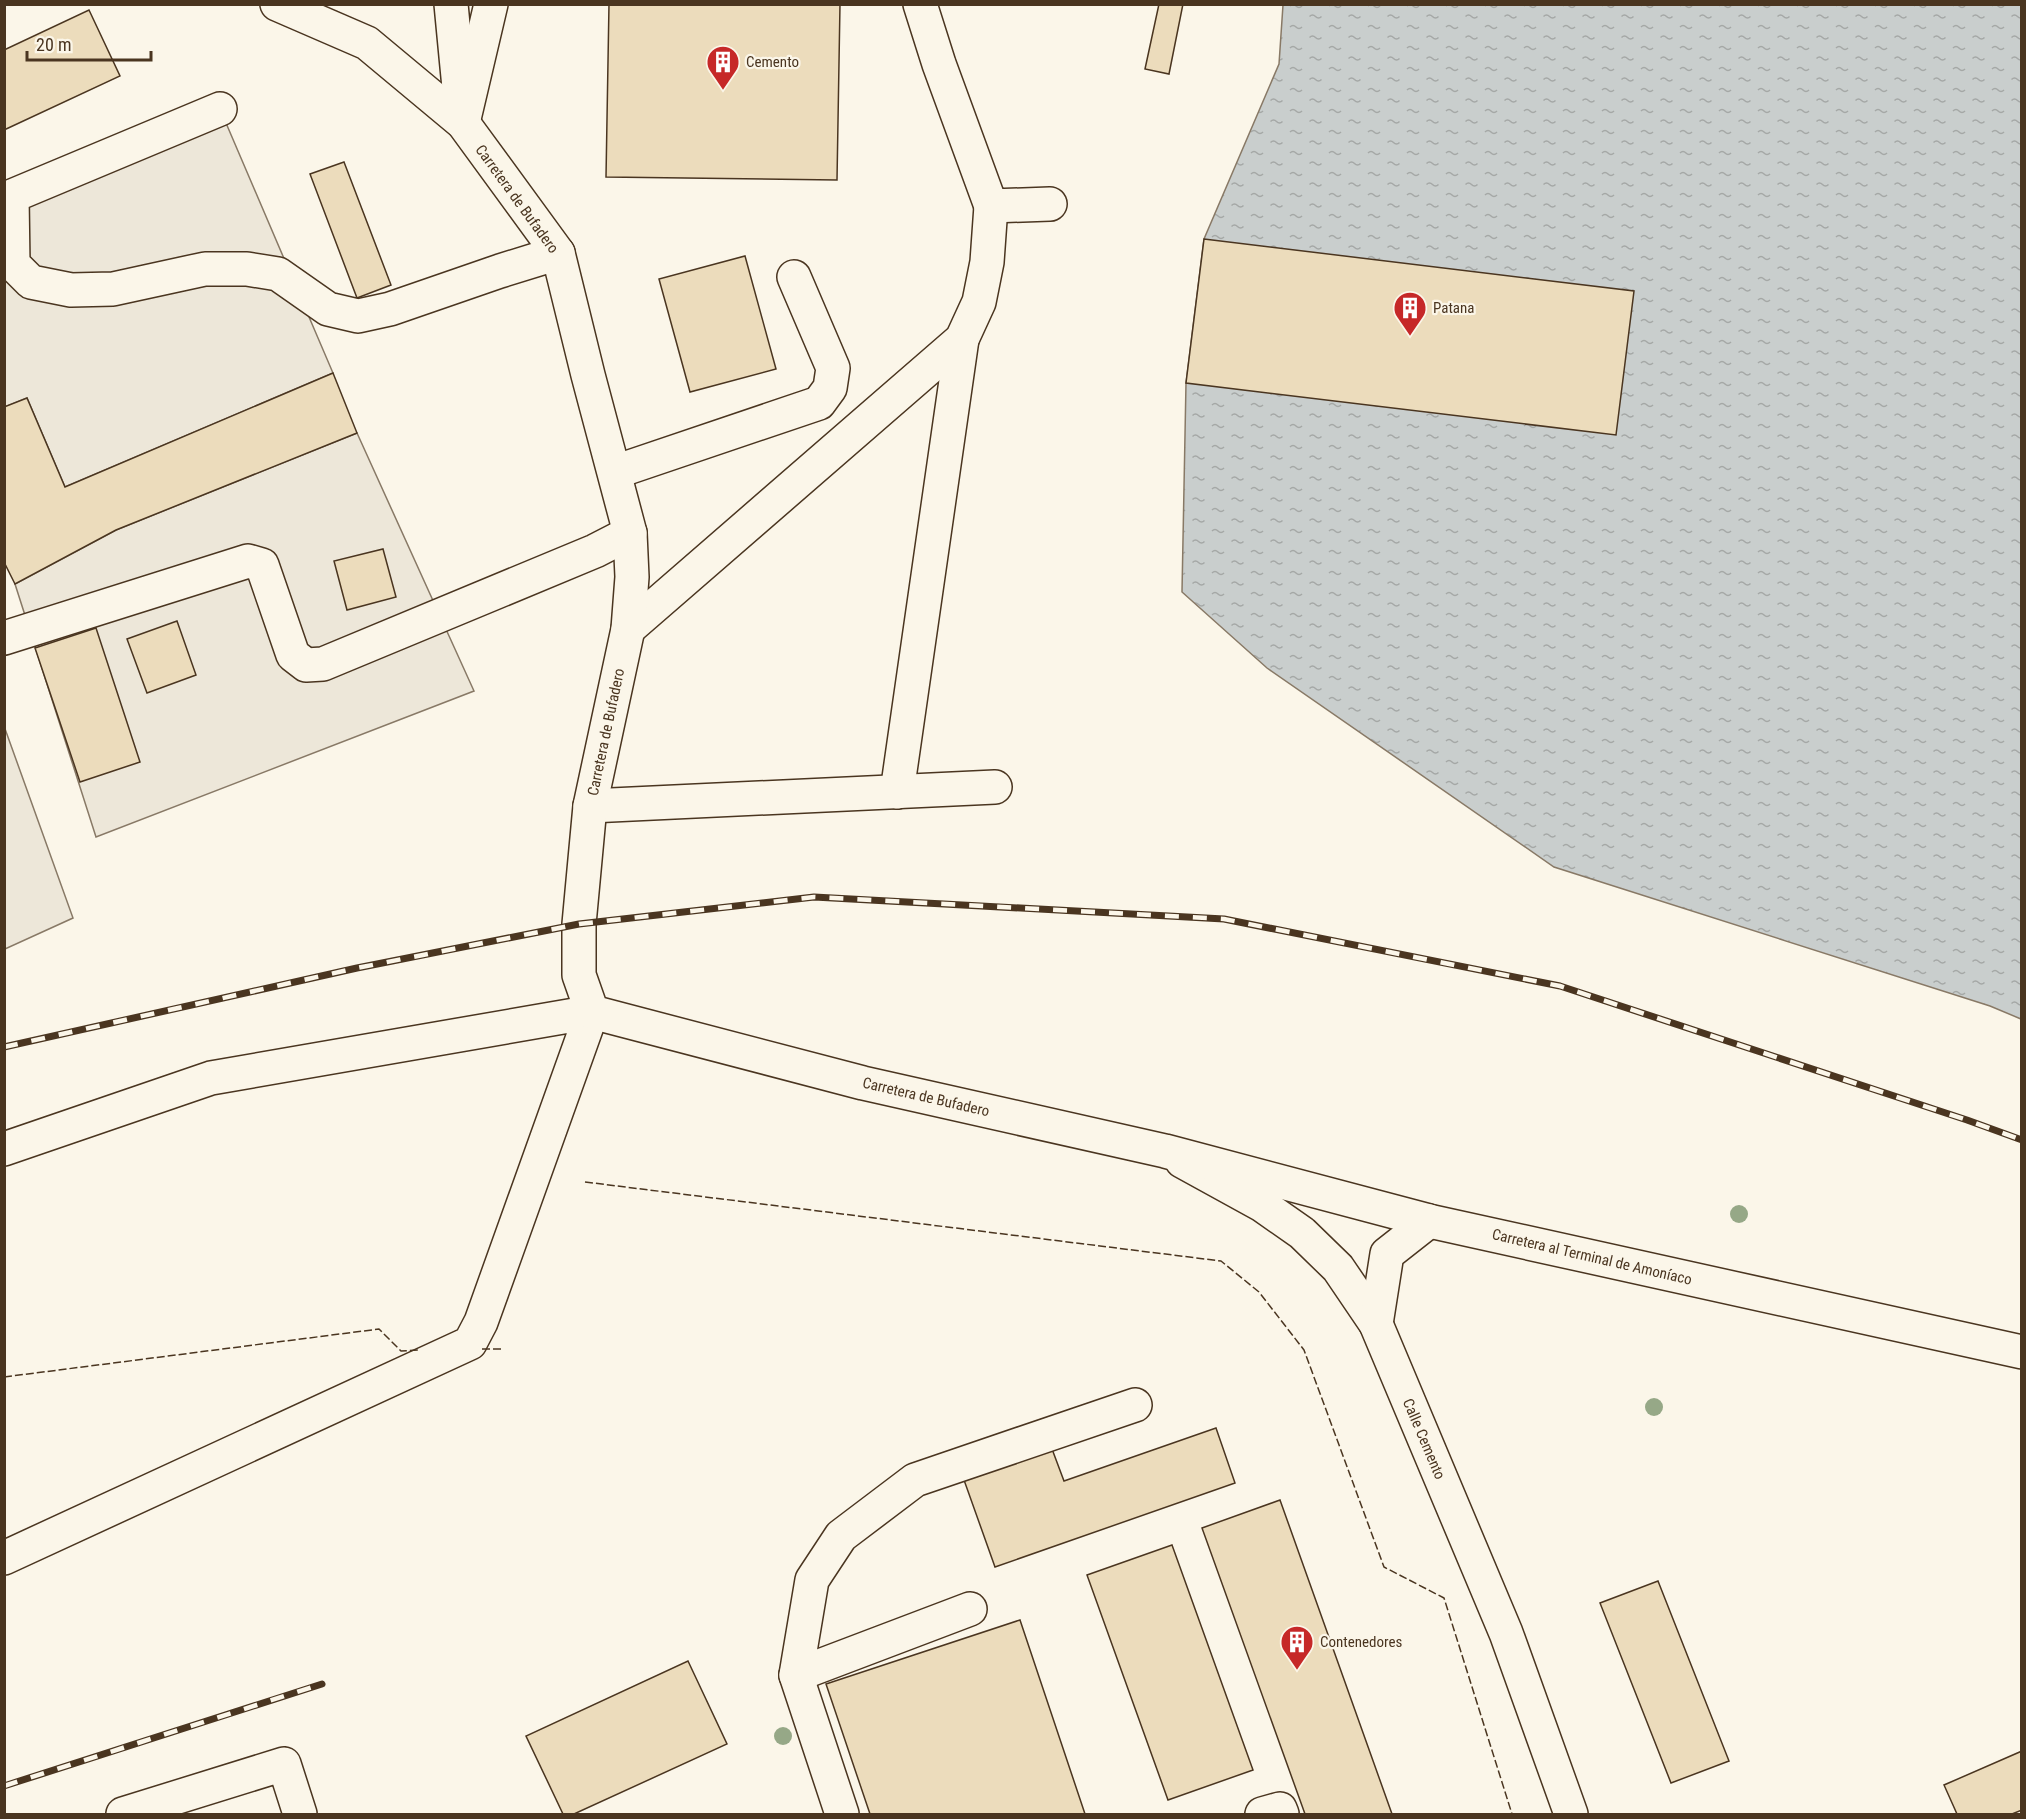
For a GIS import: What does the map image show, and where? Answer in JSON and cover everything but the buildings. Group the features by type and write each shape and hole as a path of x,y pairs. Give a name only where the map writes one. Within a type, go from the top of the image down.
{"main road":[{"name":"Carretera de Bufadero","path":"277,4 367,43 463,123 558,253 630,533 632,577 628,629 590,806 579,924 579,975 592,1012 863,1083 1165,1151"},
{"path":"314,4 367,43"},
{"path":"451,4 463,123"},
{"path":"463,123 491,4"},
{"path":"897,792 962,339 979,302 987,262 991,206 939,64 920,4"},
{"path":"220,110 12,196 13,264 31,282 71,290 113,289 205,269 248,269 278,274 328,309 358,316 390,309 558,253"},
{"path":"991,206 1050,204"},
{"path":"615,472 819,403 830,388 833,368 794,277"},
{"path":"628,629 962,339"},
{"path":"4,638 248,561 262,565 292,655 306,665 323,664 595,551 630,533"},
{"path":"590,806 995,787"},
{"path":"4,1149 211,1078 592,1012 481,1322 470,1342 4,1558"},
{"name":"Carretera al Terminal de Amoníaco","path":"1165,1151 1429,1221 2022,1352"},
{"name":"Calle Cemento","path":"1165,1151 1262,1205 1302,1233 1338,1268 1376,1324 1506,1634 1571,1815"},
{"path":"1376,1324 1388,1254 1429,1221"},
{"path":"842,1815 796,1676 812,1580 841,1536 915,1480 1135,1405"},
{"path":"796,1676 970,1609"},
{"path":"123,1815 284,1764 300,1815"},
{"path":"1262,1815 1280,1809 1282,1815"}],"shaded area":[{"path":"220,109 333,373 65,487 27,398 5,407 5,200"},
{"path":"357,433 474,691 96,837 15,584 116,530"},
{"path":"4,726 73,918 5,949 4,949"}],"water":[{"path":"1283,5 2021,5 2021,1019 1990,1006 1554,867 1267,668 1182,592 1186,383 1204,239 1279,64"}],"railway":[{"path":"4,1047 357,968 579,924 814,897 1224,919 1560,986 2022,1140"},
{"path":"4,1786 322,1684"}],"fence":[{"path":"585,1182 1221,1261 1259,1292 1304,1350 1384,1567 1444,1598 1512,1814"},
{"path":"4,1377 379,1329 401,1351 419,1350"},
{"path":"482,1349 503,1349"}],"place":[{"name":"Cemento","path":"723,91"},
{"name":"Patana","path":"1410,337"},
{"name":"Contenedores","path":"1297,1671"}]}
